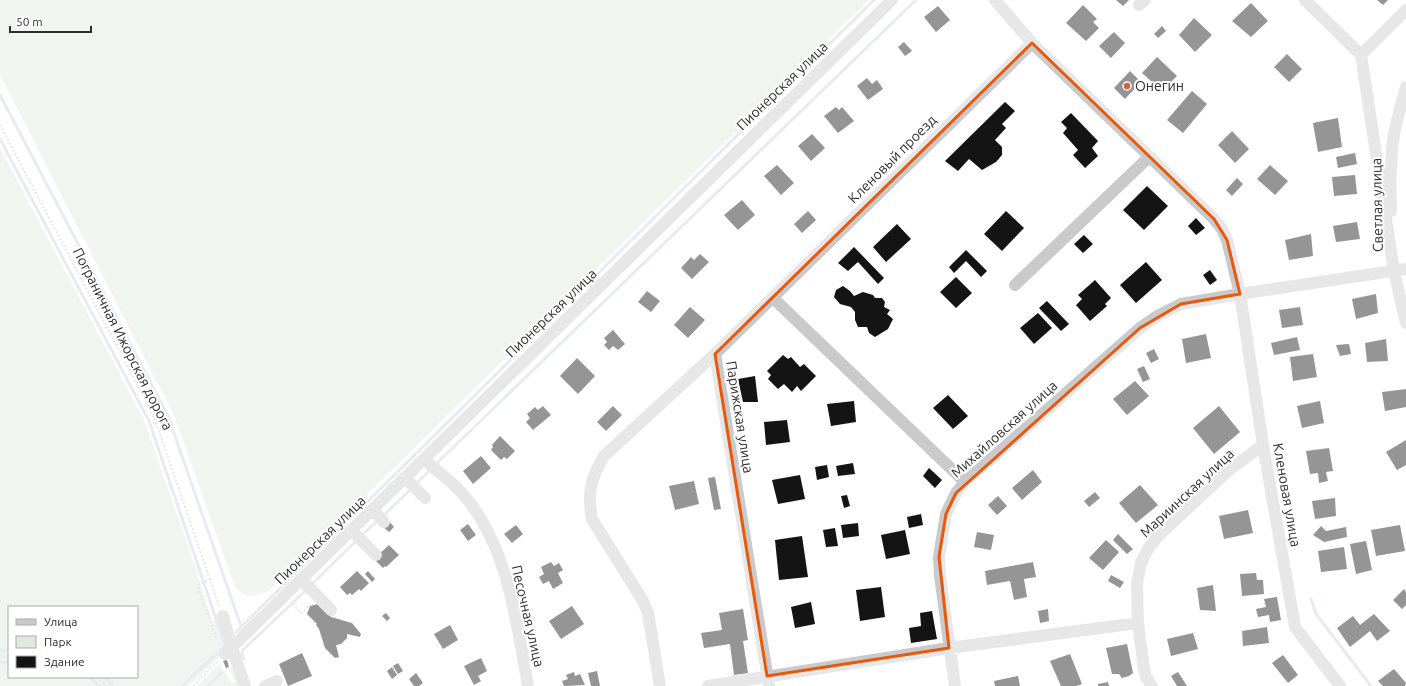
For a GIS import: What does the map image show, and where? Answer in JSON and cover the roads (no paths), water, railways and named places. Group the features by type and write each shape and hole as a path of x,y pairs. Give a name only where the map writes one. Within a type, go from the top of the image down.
{"street":[{"name":"Пионерская улица","path":"228,651 892,0"},
{"name":"Кленовая улица","path":"995,0 1032,43 1214,219 1222,229 1231,252 1240,294 1263,445 1295,627 1340,686"},
{"path":"1304,0 1361,55 1394,271 1406,269"},
{"path":"1361,55 1406,10"},
{"name":"Кленовый проезд","path":"773,298 1032,43"},
{"name":"Светлая улица","path":"1406,88 1398,116 1390,168 1394,271 1406,323"},
{"path":"1015,285 1149,157"},
{"name":"Михайловская улица","path":"955,686 940,576 939,557 946,514 956,493 965,482 1140,328 1159,315 1181,304 1394,271"},
{"path":"773,298 965,482"},
{"name":"Парижская улица","path":"768,681 714,354 773,298"},
{"path":"660,686 648,613 643,601 592,519 589,503 591,487 595,472 604,456 714,354"},
{"name":"Мариинская улица","path":"1152,686 1146,678 1144,669 1138,623 1137,584 1141,563 1148,549 1158,536 1229,470 1263,445"},
{"name":"Песочная улица","path":"424,459 461,491 475,511 495,548 509,585 528,686"},
{"path":"405,478 425,498"},
{"path":"372,510 384,522"},
{"path":"351,530 376,555"},
{"path":"301,579 331,610"},
{"path":"223,616 228,651 245,686"},
{"path":"708,686 768,681 949,648 1138,623"},
{"path":"265,686 277,681"}],"waterway":[{"path":"236,632 874,0"},
{"path":"435,465 916,0"},
{"path":"0,95 168,416 241,626"},
{"path":"0,139 149,421 226,648"},
{"path":"415,485 431,469"},
{"path":"383,516 411,489"},
{"path":"361,536 379,519"},
{"path":"311,585 357,540"},
{"path":"244,659 242,654 243,650 307,589"},
{"path":"1311,599 1316,614 1371,686"},
{"path":"182,686 225,646"},
{"path":"0,650 8,652"},
{"path":"0,662 8,663"},
{"path":"208,686 222,672"},
{"path":"91,678 99,686"},
{"path":"106,678 113,686"}],"place":[{"name":"Онегин","path":"1127,86"}]}
